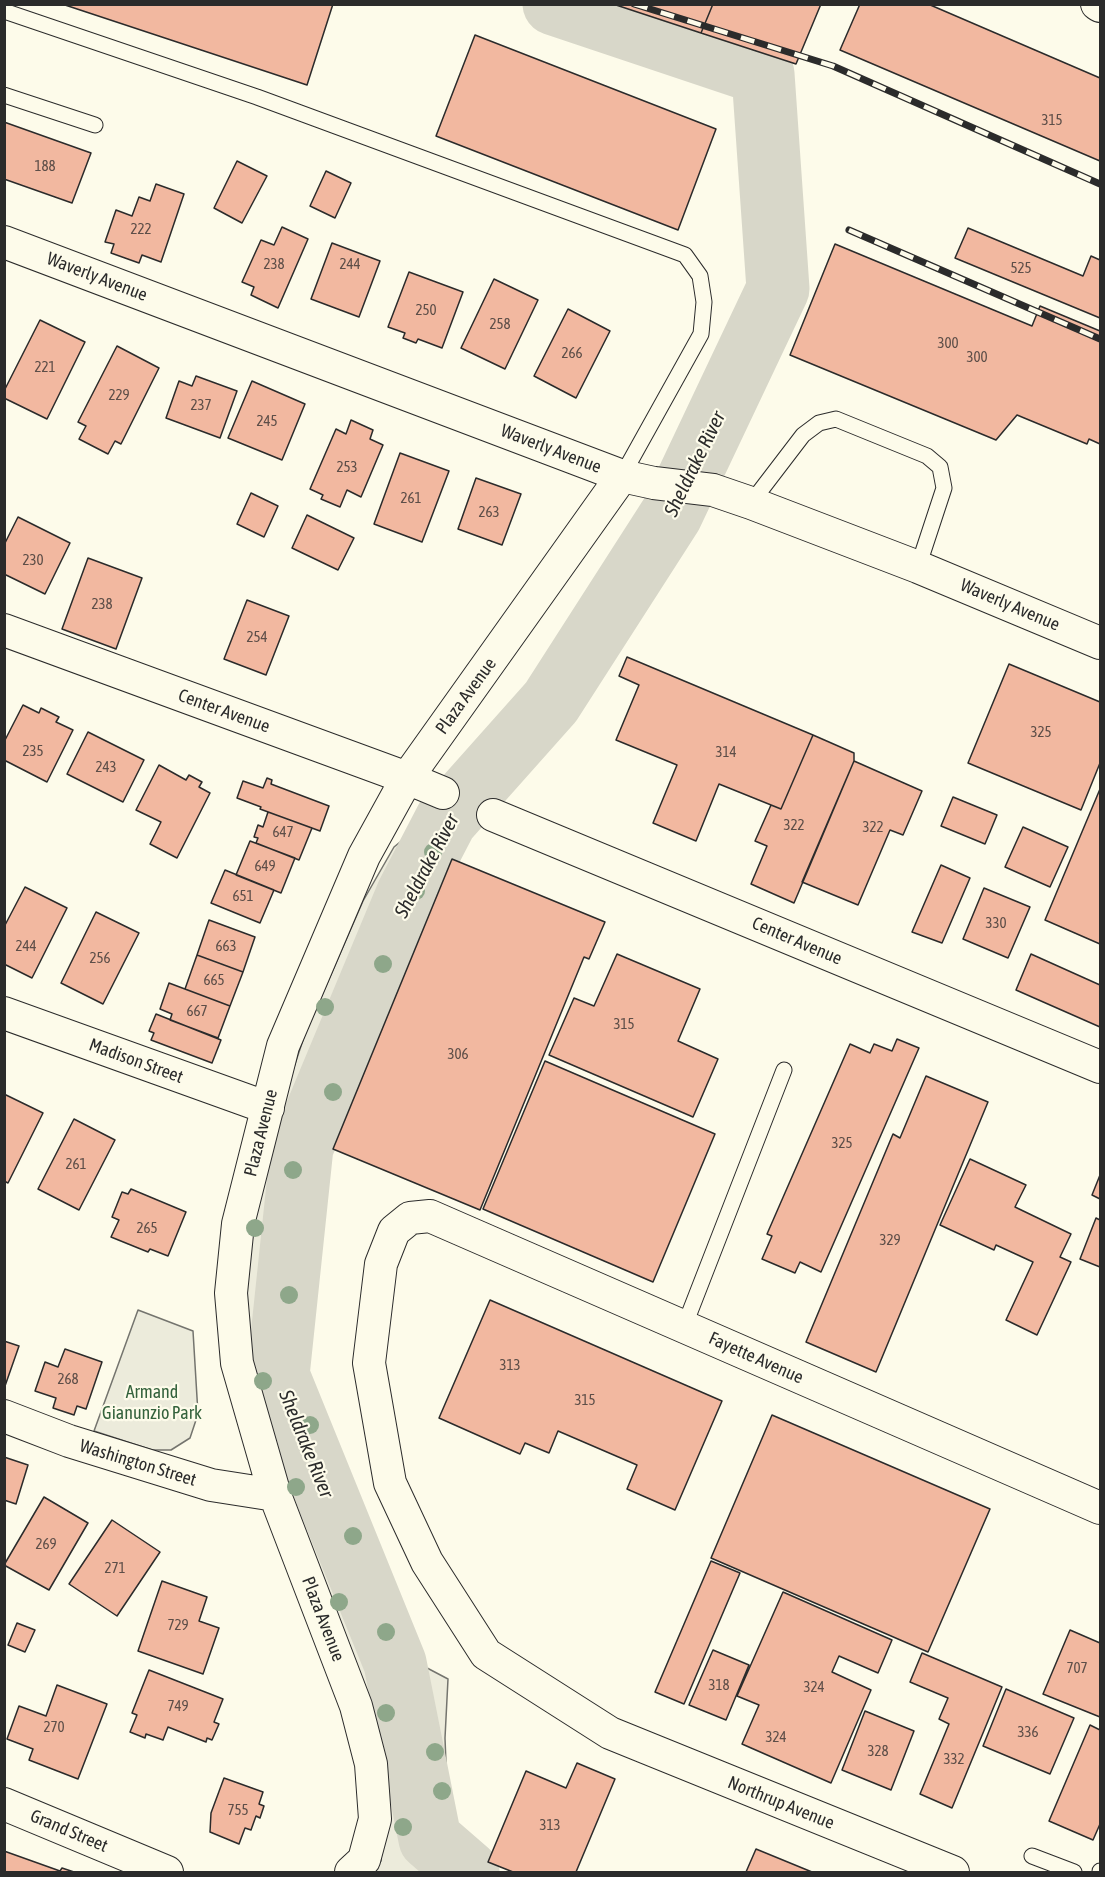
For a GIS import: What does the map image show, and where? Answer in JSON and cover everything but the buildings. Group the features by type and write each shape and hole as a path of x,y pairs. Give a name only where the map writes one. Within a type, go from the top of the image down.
{"street":[{"name":"Waverly Avenue","path":"4,242 622,476 654,483 713,490 751,503 918,567 1101,643"},
{"name":"Plaza Avenue","path":"357,1866 375,1819 371,1764 356,1706 275,1495 237,1364 231,1293 238,1224 283,1046 364,856 407,778 622,476"},
{"name":"Center Avenue","path":"4,630 443,793"},
{"name":"Center Avenue","path":"493,815 1101,1067"},
{"name":"Madison Street","path":"4,1014 268,1108"},
{"name":"Fayette Avenue","path":"410,1218 430,1216 1101,1509"},
{"name":"Northrup Avenue","path":"410,1218 394,1231 381,1264 369,1363 390,1483 427,1562 486,1654 610,1733 953,1872"},
{"name":"Washington Street","path":"4,1416 69,1441 211,1485 275,1495"},
{"name":"Grand Street","path":"4,1804 167,1872"}],"lane":[{"path":"4,11 257,97 685,255 700,276 704,302 701,334 622,476"},
{"path":"4,95 95,125"},
{"path":"751,503 803,435 819,423 836,419 927,456 940,468 944,488 918,567"},
{"path":"684,1327 784,1070"},
{"path":"1032,1856 1074,1872"}],"green space":[{"path":"441,822 483,824 443,850 318,1144 302,1373 318,1421 410,1659 448,1679 445,1738 449,1841 492,1872 370,1872 381,1861 386,1791 245,1376 239,1287 259,1172 305,1034 363,901 394,847 416,829"},
{"name":"Armand Gianunzio Park","path":"138,1310 193,1331 198,1414 190,1438 171,1450 152,1450 94,1431"}],"waterway":[{"name":"Sheldrake River","path":"468,1872 430,1839 395,1663 278,1375 302,1147 408,893 446,820 551,702 671,515 778,289 763,74 554,4"}],"railway":[{"path":"634,4 833,66 1100,184"},
{"path":"849,230 1100,339"}]}
